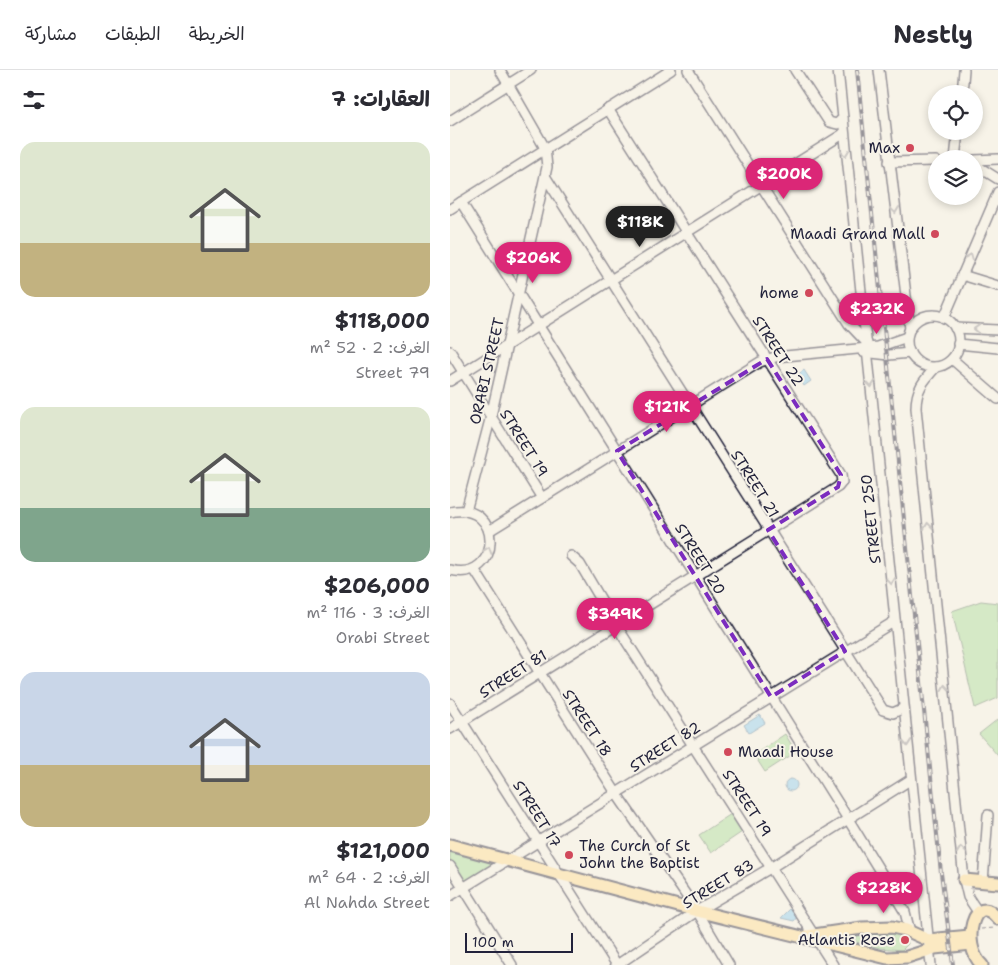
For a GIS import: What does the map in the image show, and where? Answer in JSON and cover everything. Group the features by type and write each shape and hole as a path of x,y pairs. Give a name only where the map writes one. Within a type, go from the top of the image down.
{"main road":[{"path":"450,845 697,911 803,938 817,939 890,962 907,957 928,945 970,936"},
{"path":"964,880 998,883"},
{"path":"978,963 970,936 978,912 984,910 995,911"},
{"path":"817,939 892,927 910,932 928,945"}],"street":[{"name":"ORABI STREET","path":"466,510 491,416 545,176 547,158 545,148 500,70"},
{"path":"450,121 532,70"},
{"path":"450,209 671,70"},
{"path":"688,70 849,324 867,348 889,355 910,353"},
{"path":"795,70 829,122 837,124 843,118"},
{"name":"STREET 250","path":"838,70 910,780 931,965"},
{"path":"879,70 910,353 921,364 936,367"},
{"path":"963,85 964,70"},
{"name":"STREET 22","path":"608,109 842,479 840,486 768,530"},
{"path":"450,381 506,348 610,280 843,134"},
{"path":"983,161 998,160"},
{"path":"889,162 928,161"},
{"path":"983,168 998,179"},
{"name":"STREET 21","path":"545,176 883,710 893,713 904,708"},
{"path":"944,318 998,192"},
{"name":"STREET 20","path":"462,202 848,819 908,918 910,932"},
{"path":"962,275 998,286"},
{"path":"987,282 998,281"},
{"path":"489,531 767,359 888,345 909,333 924,317 944,318 955,328 958,344 952,358 936,367 918,390 916,408 964,880 968,897 978,912"},
{"path":"955,328 998,330"},
{"path":"958,344 998,348"},
{"name":"STREET 19","path":"450,351 542,498"},
{"path":"952,358 998,399"},
{"path":"450,512 466,510 476,514 489,531 490,548 481,564 474,569 451,573"},
{"name":"STREET 81","path":"450,728 768,530"},
{"name":"STREET 19","path":"571,556 578,561 616,625 833,965"},
{"name":"STREET 18","path":"474,569 616,793 697,911 729,965"},
{"name":"STREET 82","path":"450,896 895,621"},
{"name":"STREET 17","path":"450,702 617,965"},
{"name":"STREET 83","path":"617,965 697,911 772,868 910,780"},
{"path":"983,882 988,814"},
{"path":"450,866 512,965"}],"path":[{"path":"970,936 998,928"}],"highlighted area":[{"path":"767,359 841,475 838,487 768,530 845,651 771,697 617,451"}],"green space":[{"path":"981,601 998,603 998,698 975,708 952,611"},
{"path":"998,719 998,756 979,734"},
{"path":"785,734 796,752 765,772 754,755"},
{"path":"731,814 742,832 711,853 699,835"},
{"path":"450,848 501,861 464,884 450,861"},
{"path":"883,930 901,932 907,938 908,944 902,950 880,948 836,937"}],"water":[{"path":"804,370 811,381 804,386 797,375"},
{"path":"760,715 765,723 749,733 744,725"},
{"path":"793,779 796,780 796,790 789,791 786,790 785,783 786,780"},
{"path":"790,909 797,917 794,921 781,918"}],"railway":[{"path":"857,70 941,873 953,965"}],"place":[{"name":"Max","path":"910,148"},
{"name":"Maadi Grand Mall","path":"935,234"},
{"name":"home","path":"809,293"},
{"name":"Maadi House","path":"728,752"},
{"name":"The Curch of St John the Baptist","path":"569,855"},
{"name":"Atlantis Rose","path":"905,940"}]}
